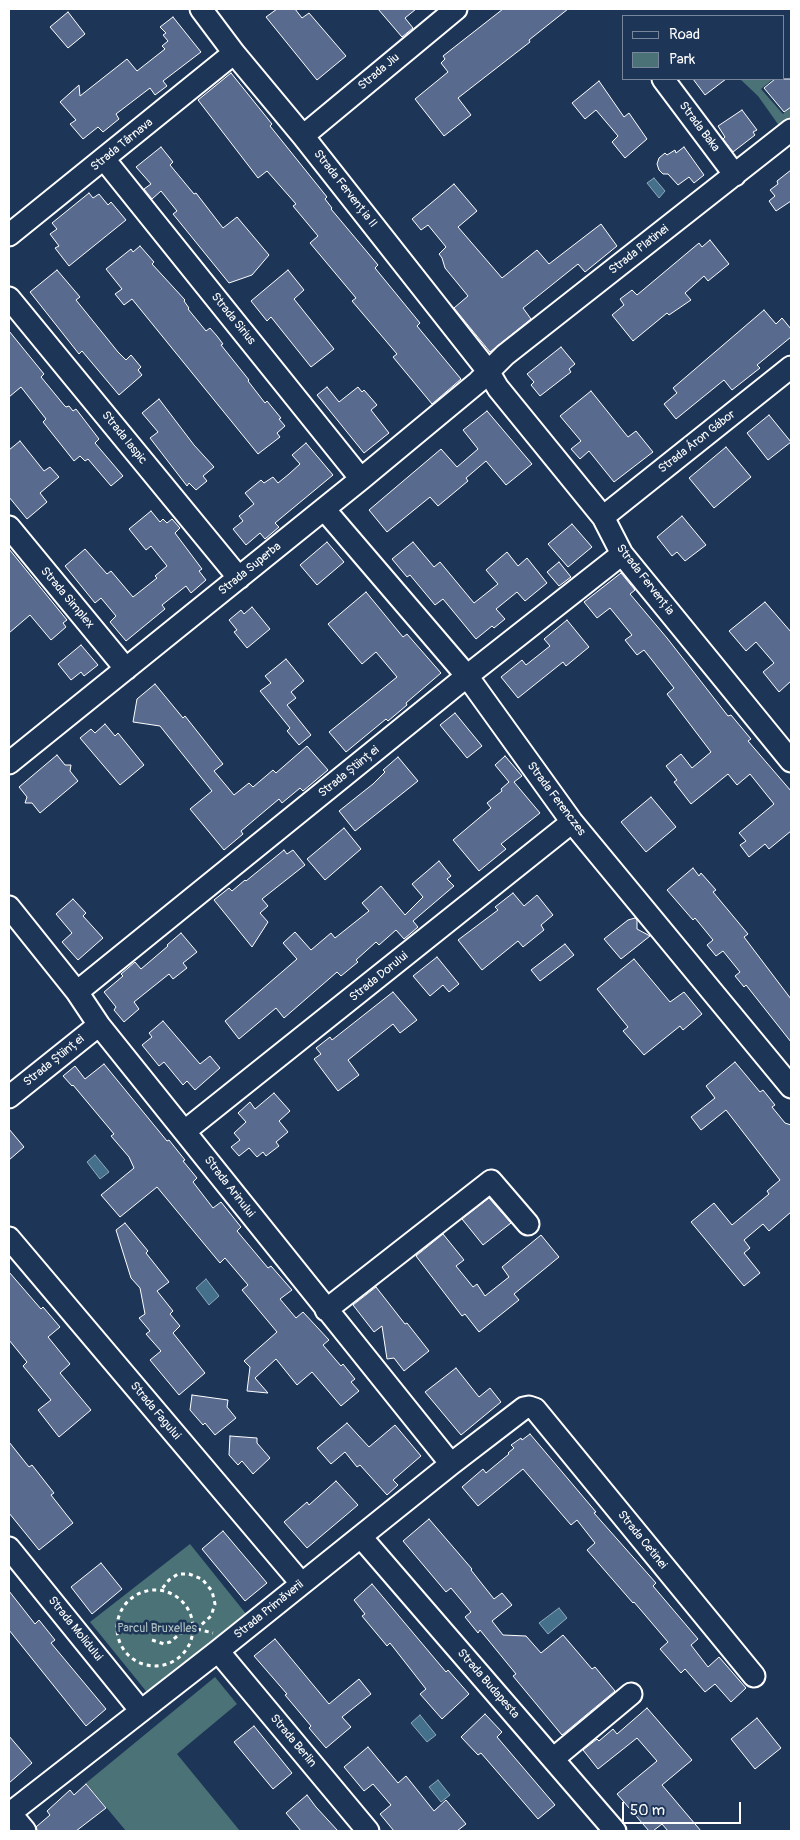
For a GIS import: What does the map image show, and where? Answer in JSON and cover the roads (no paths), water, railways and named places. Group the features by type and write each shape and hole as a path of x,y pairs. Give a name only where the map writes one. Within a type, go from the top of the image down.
{"street":[{"name":"Strada Fervenția II","path":"200,9 303,136 488,371"},
{"name":"Strada Jiu","path":"303,136 456,9"},
{"name":"Strada Târnava","path":"9,235 234,53"},
{"name":"Strada Baka","path":"664,80 735,175"},
{"name":"Strada Platinei","path":"488,371 505,355 791,130"},
{"name":"Strada Sirius","path":"104,160 361,479"},
{"name":"Strada Iaspic","path":"9,298 239,578"},
{"name":"Strada Áron Gábor","path":"603,517 791,368"},
{"name":"Strada Superba","path":"9,763 361,479 478,382 488,371"},
{"name":"Strada Fervenția","path":"488,371 498,388 603,517 622,554 791,761"},
{"name":"Strada Ferenczes","path":"324,509 467,676 572,822 791,1087"},
{"name":"Strada Simplex","path":"9,527 126,669"},
{"name":"Strada Științei","path":"77,992 467,676 622,554"},
{"name":"Strada Dorului","path":"185,1131 572,822"},
{"name":"Strada Arinului","path":"9,908 77,992 99,1025 451,1464"},
{"name":"Strada Științei","path":"9,1097 99,1025"},
{"path":"326,1310 491,1181 528,1224"},
{"name":"Strada Fagului","path":"9,1238 301,1583"},
{"name":"Strada Primăverii","path":"9,1814 141,1711 217,1643 362,1537 451,1464 529,1406"},
{"name":"Strada Cetinei","path":"529,1406 535,1409 754,1676"},
{"name":"Strada Budapesta","path":"362,1537 615,1831"},
{"name":"Strada Molidului","path":"9,1548 141,1711"},
{"name":"Strada Berlin","path":"217,1643 368,1831"},
{"path":"553,1760 631,1694"},
{"path":"9,1814 25,1831"}],"water":[{"path":"654,178 665,191 659,198 647,183"},
{"path":"95,1155 109,1172 100,1179 87,1162"},
{"path":"206,1279 219,1296 209,1305 196,1288"},
{"path":"559,1608 567,1618 548,1634 539,1623"},
{"path":"420,1715 436,1735 427,1742 411,1723"},
{"path":"438,1780 450,1795 441,1802 429,1787"}],"park label":[{"name":"Parcul Bruxelles","path":"157,1629"}]}
